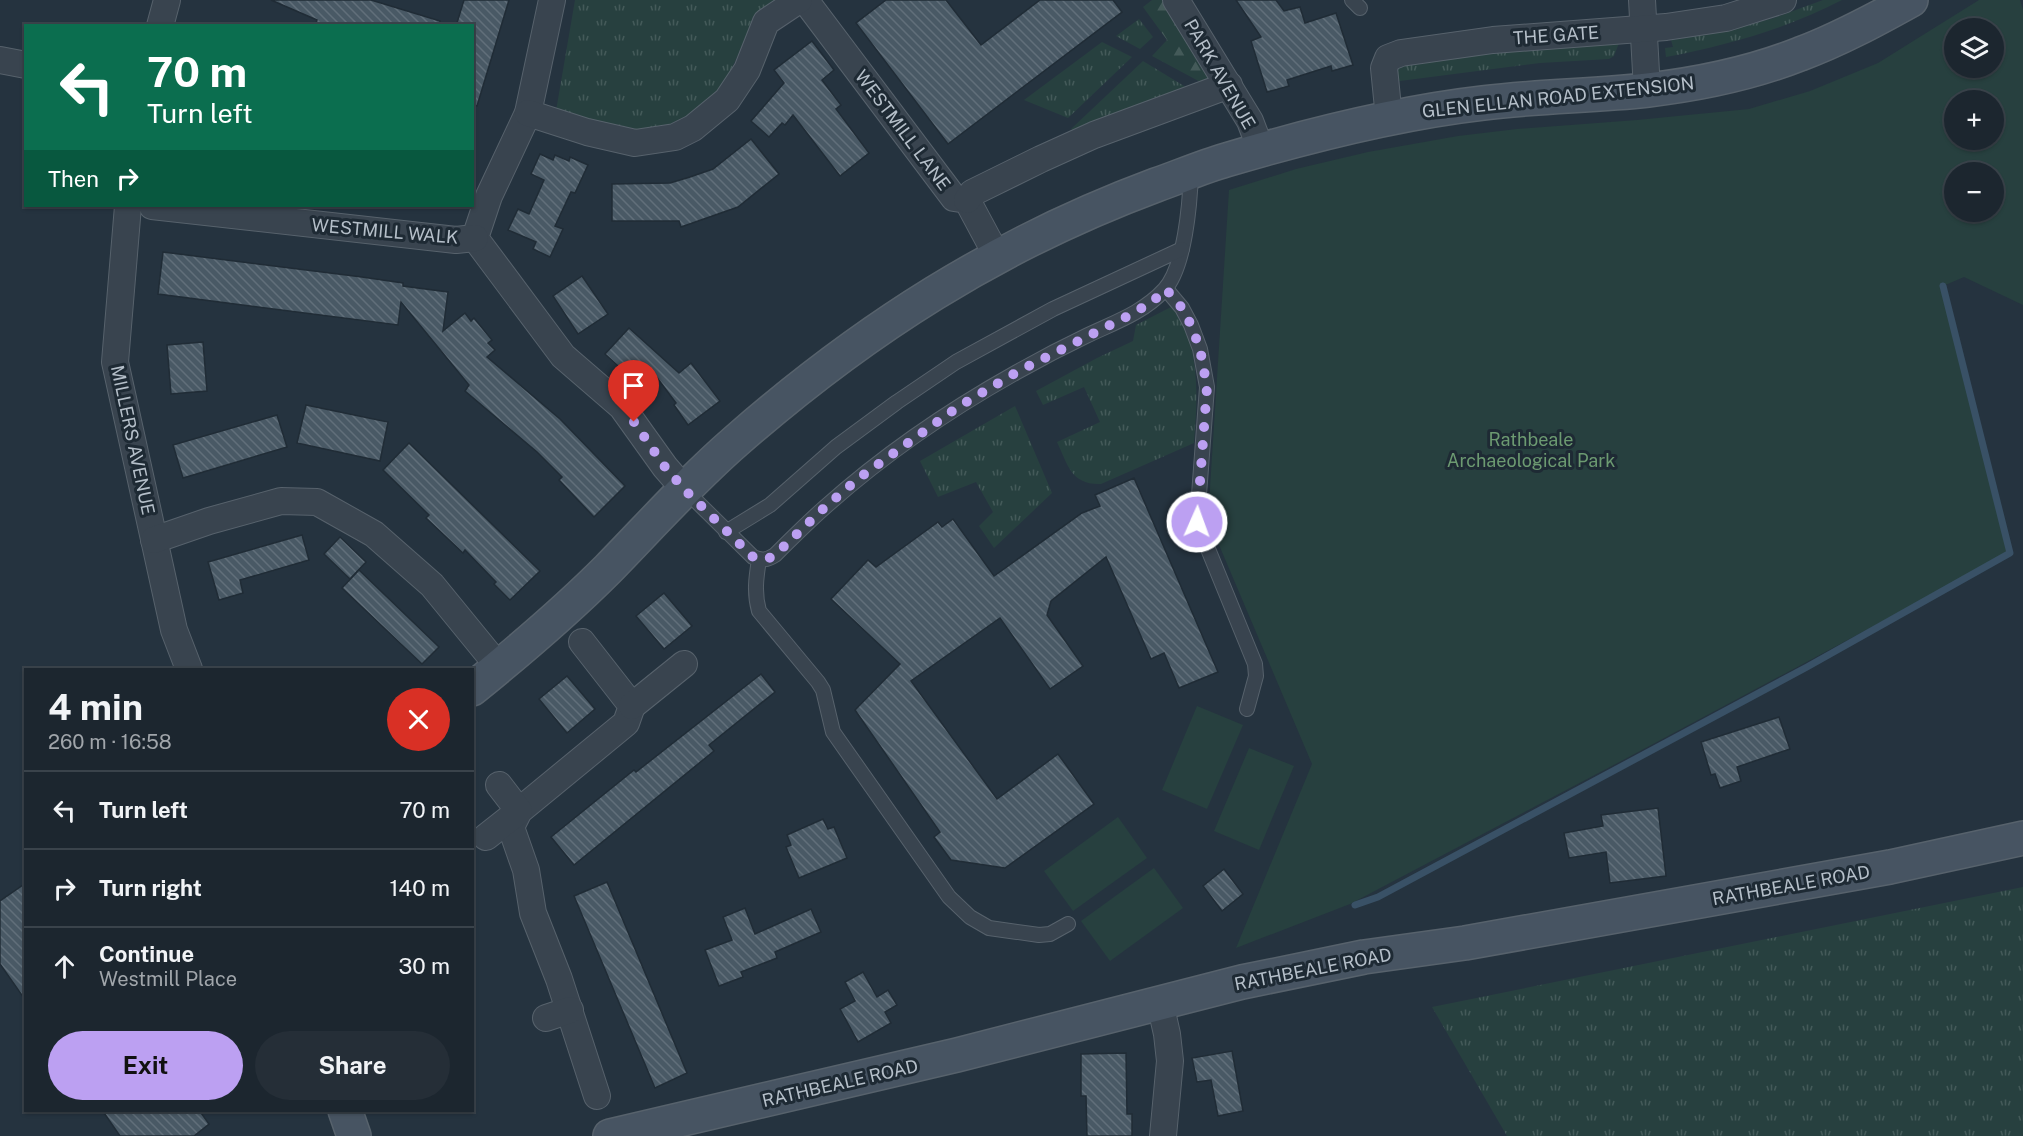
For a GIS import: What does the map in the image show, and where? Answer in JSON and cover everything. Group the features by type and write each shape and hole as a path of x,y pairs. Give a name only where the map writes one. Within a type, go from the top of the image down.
{"street":[{"path":"161,24 167,0"},
{"path":"552,0 528,113 489,196 475,238 562,356 622,407 665,467 685,490"},
{"path":"528,113 587,132 635,143 675,137 693,128 727,100 747,70 766,22 799,0"},
{"name":"WESTMILL LANE","path":"805,0 954,198 967,200 997,256"},
{"name":"PARK AVENUE","path":"1176,0 1250,121 1261,150"},
{"path":"1642,0 1647,90"},
{"name":"THE GATE","path":"1389,118 1384,68 1388,58 1401,52 1493,40 1643,29 1726,18 1784,0"},
{"name":"GLEN ELLAN ROAD EXTENSION","path":"474,687 535,638 569,629 607,570 685,490 734,442 821,371 902,312 997,256 1079,215 1221,161 1389,118 1482,103 1647,90 1737,73 1799,55 1911,0"},
{"path":"0,60 24,65"},
{"path":"967,200 972,193 1094,135 1229,85"},
{"name":"MILLERS AVENUE","path":"128,207 115,362 174,630 189,668"},
{"name":"WESTMILL WALK","path":"161,207 456,240 475,238"},
{"path":"154,540 209,521 281,501 317,502 374,534 432,585 499,668"},
{"path":"569,629 632,706"},
{"path":"486,837 626,723 632,706 684,664"},
{"path":"499,785 519,811"},
{"path":"519,811 512,825 513,838 526,870 533,913 558,1014 597,1096"},
{"name":"RATHBEALE ROAD","path":"610,1136 912,1066 1242,982 1364,957 1465,943 1867,871 2023,838"},
{"path":"1160,1003 1170,1061 1163,1136"},
{"path":"346,1112 354,1136"}],"lane":[{"path":"685,490 753,557 767,560 775,555 859,478 958,407 1017,372 1152,302 1166,289 1182,249 1191,172"},
{"path":"726,532 770,505 836,447 956,362 1053,309 1182,249"},
{"path":"1166,289 1182,308 1200,349 1207,387 1197,522 1255,664 1256,676 1247,709"},
{"path":"759,560 755,598 759,611 818,682 823,690 833,732 950,897 970,917 988,928 1039,936 1050,934 1068,924"}],"green space":[{"path":"575,0 779,0 748,33 724,85 705,107 667,129 640,132 613,130 556,111"},
{"path":"1152,0 1163,0 1190,39 1212,78 1206,85 1152,56 1167,40 1143,7"},
{"path":"1823,0 1842,0 1778,28 1712,47 1666,57 1665,48 1673,47 1671,40 1722,32 1774,18"},
{"name":"Rathbeale Archaeological Park","path":"1979,0 2020,0 2023,10 2023,305 1964,277 1943,286 2010,553 1350,904 1236,948 1312,764 1208,519 1229,190 1296,169 1368,152 1458,136 1749,109 1810,91 1878,63 1944,22 1944,78 2004,78 2004,18 1950,18"},
{"path":"1139,19 1153,37 1140,49 1116,36"},
{"path":"1102,42 1132,57 1068,118 1024,100"},
{"path":"1619,43 1614,56 1609,59 1540,63 1392,82 1394,72 1401,65 1537,46"},
{"path":"1143,61 1189,89 1077,132 1071,129"},
{"path":"1171,307 1178,313 1185,325 1194,366 1196,403 1194,443 1101,484 1083,481 1068,466 1057,442 1100,422 1084,387 1043,405 1036,391 1133,341 1136,325"},
{"path":"1015,406 1052,493 994,548 979,526 993,512 976,482 938,497 920,461"},
{"path":"1197,706 1243,725 1207,809 1162,790"},
{"path":"1249,748 1294,766 1259,850 1214,831"},
{"path":"1118,817 1147,858 1073,911 1044,871"},
{"path":"1154,868 1183,908 1110,961 1081,921"},
{"path":"2023,887 2023,1136 1507,1136 1432,1007"}],"building":[{"path":"271,0 371,0 440,21 439,24 316,24 317,20"},
{"path":"464,0 509,0 477,106 474,105 474,24 457,24"},
{"path":"886,0 946,0 981,45 1040,0 1113,0 1122,12 948,144 856,23"},
{"path":"1236,0 1276,0 1284,11 1300,7 1305,23 1336,13 1353,65 1332,71 1331,66 1287,80 1289,86 1267,92 1251,41 1261,37"},
{"path":"812,41 834,70 822,80 841,105 836,109 869,153 840,176 793,115 785,125 782,123 769,137 751,121 784,83 774,70"},
{"path":"751,139 779,174 738,207 681,227 679,221 612,221 612,184 670,183 690,177 713,169"},
{"path":"540,154 553,160 555,155 569,161 570,157 588,165 575,193 571,192 555,226 563,229 550,257 533,249 536,242 508,230 518,209 529,214 544,180 531,174"},
{"path":"163,252 362,277 403,283 403,286 448,292 443,331 465,313 471,321 474,318 492,340 488,343 495,350 487,357 560,419 625,486 594,517 559,480 562,477 537,452 465,391 469,385 401,302 398,325 158,294"},
{"path":"582,276 608,314 578,334 553,296"},
{"path":"629,328 679,373 691,363 720,401 688,425 674,405 676,403 652,371 639,385 605,354"},
{"path":"203,342 207,391 171,394 167,345"},
{"path":"306,405 388,422 380,461 297,443"},
{"path":"277,415 287,447 183,478 173,445"},
{"path":"409,443 540,571 510,600 465,550 463,553 426,518 429,515 383,470"},
{"path":"1134,478 1218,672 1179,688 1164,653 1151,659 1106,557 1051,601 1047,615 1083,666 1050,689 1000,618 911,681 997,799 1058,754 1094,804 1005,868 951,860 934,837 940,832 855,710 900,664 831,599 868,560 876,567 938,522 942,527 953,519 994,576 1082,513 1100,506 1095,495"},
{"path":"302,535 309,560 240,580 243,593 219,600 208,562"},
{"path":"340,537 366,562 350,579 324,554"},
{"path":"359,570 439,647 422,664 342,588"},
{"path":"664,593 692,626 664,649 636,616"},
{"path":"761,674 775,692 709,745 714,751 574,865 551,837 634,770 636,772"},
{"path":"567,676 595,709 567,733 539,699"},
{"path":"1779,717 1790,749 1737,767 1741,781 1720,788 1715,774 1711,775 1701,742"},
{"path":"1658,808 1666,876 1610,883 1606,852 1569,858 1564,833 1603,826 1601,815"},
{"path":"823,819 828,829 834,827 847,858 799,878 786,847 791,845 787,835"},
{"path":"1224,869 1243,894 1222,911 1203,886"},
{"path":"607,882 687,1073 655,1088 574,896"},
{"path":"24,884 24,998 0,964 0,901"},
{"path":"745,908 755,934 811,909 821,932 775,952 777,958 741,972 743,977 719,986 705,950 732,940 723,917"},
{"path":"863,972 877,997 888,990 897,1005 885,1012 891,1023 858,1042 840,1009 855,1001 845,982"},
{"path":"1232,1051 1243,1111 1218,1116 1211,1080 1197,1082 1192,1058"},
{"path":"1126,1053 1127,1114 1132,1114 1132,1136 1087,1136 1086,1096 1081,1096 1081,1054"},
{"path":"103,1112 200,1112 209,1124 194,1136 120,1136"}],"waterway":[{"path":"1355,905 1378,897 1807,667 2010,553 1943,286"}],"route":[{"path":"634,422 665,467 706,513 753,557 767,560 859,478 958,407 1017,372 1130,315 1152,302 1166,289 1182,308 1191,325 1200,349 1207,387 1200,456 1197,522"}]}
